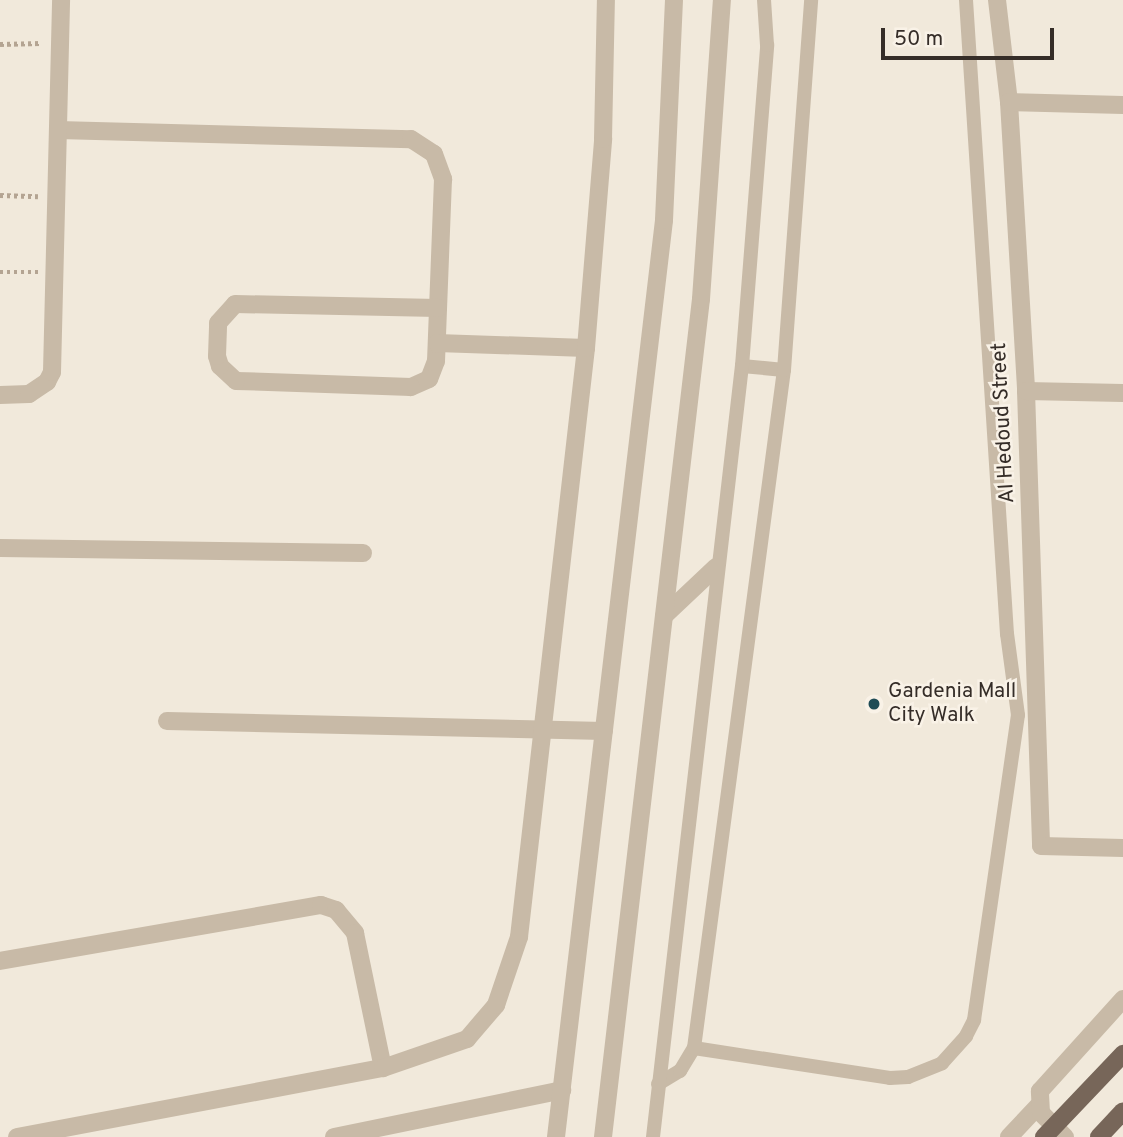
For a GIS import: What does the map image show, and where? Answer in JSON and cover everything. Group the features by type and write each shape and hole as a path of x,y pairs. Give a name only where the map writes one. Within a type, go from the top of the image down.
{"main road":[{"path":"1044,1137 1123,1054"},
{"path":"1099,1137 1123,1111"}],"street":[{"path":"0,395 29,394 47,382 52,372 61,0"},
{"path":"17,1137 383,1068 467,1039 496,1005 519,937 586,348 603,139 606,0"},
{"path":"556,1137 664,220 674,0"},
{"path":"603,1137 710,205 722,0"},
{"name":"Al Hedoud Street","path":"997,0 1009,102 1026,391 1041,846 1123,848"},
{"path":"1009,102 1123,105"},
{"path":"58,130 397,139 424,145 441,166 443,179 437,343 434,370 429,379 411,387 246,383 226,375 220,366 218,323 227,308 243,304 438,308"},
{"path":"437,343 586,348"},
{"path":"1026,391 1123,393"},
{"path":"0,548 363,554"},
{"path":"664,616 716,567"},
{"path":"167,721 604,731"},
{"path":"0,961 321,905 336,910 355,933 383,1068"},
{"path":"1009,1137 1038,1106 1044,1084 1123,999"},
{"path":"334,1137 562,1090"},
{"path":"1038,1106 1065,1137"}],"lane":[{"path":"653,1137 716,567 743,366 767,45 764,0"},
{"path":"658,1084 681,1071 694,1048 784,370 811,0"},
{"path":"694,1048 890,1078 908,1077 942,1063 966,1036 974,1020 1018,715 1007,635 966,0"},
{"path":"743,366 784,370"}],"path":[{"path":"0,44 60,43"},
{"path":"0,195 57,196"},
{"path":"0,272 55,273"}],"place":[{"name":"Gardenia Mall City Walk","path":"874,704"}]}
